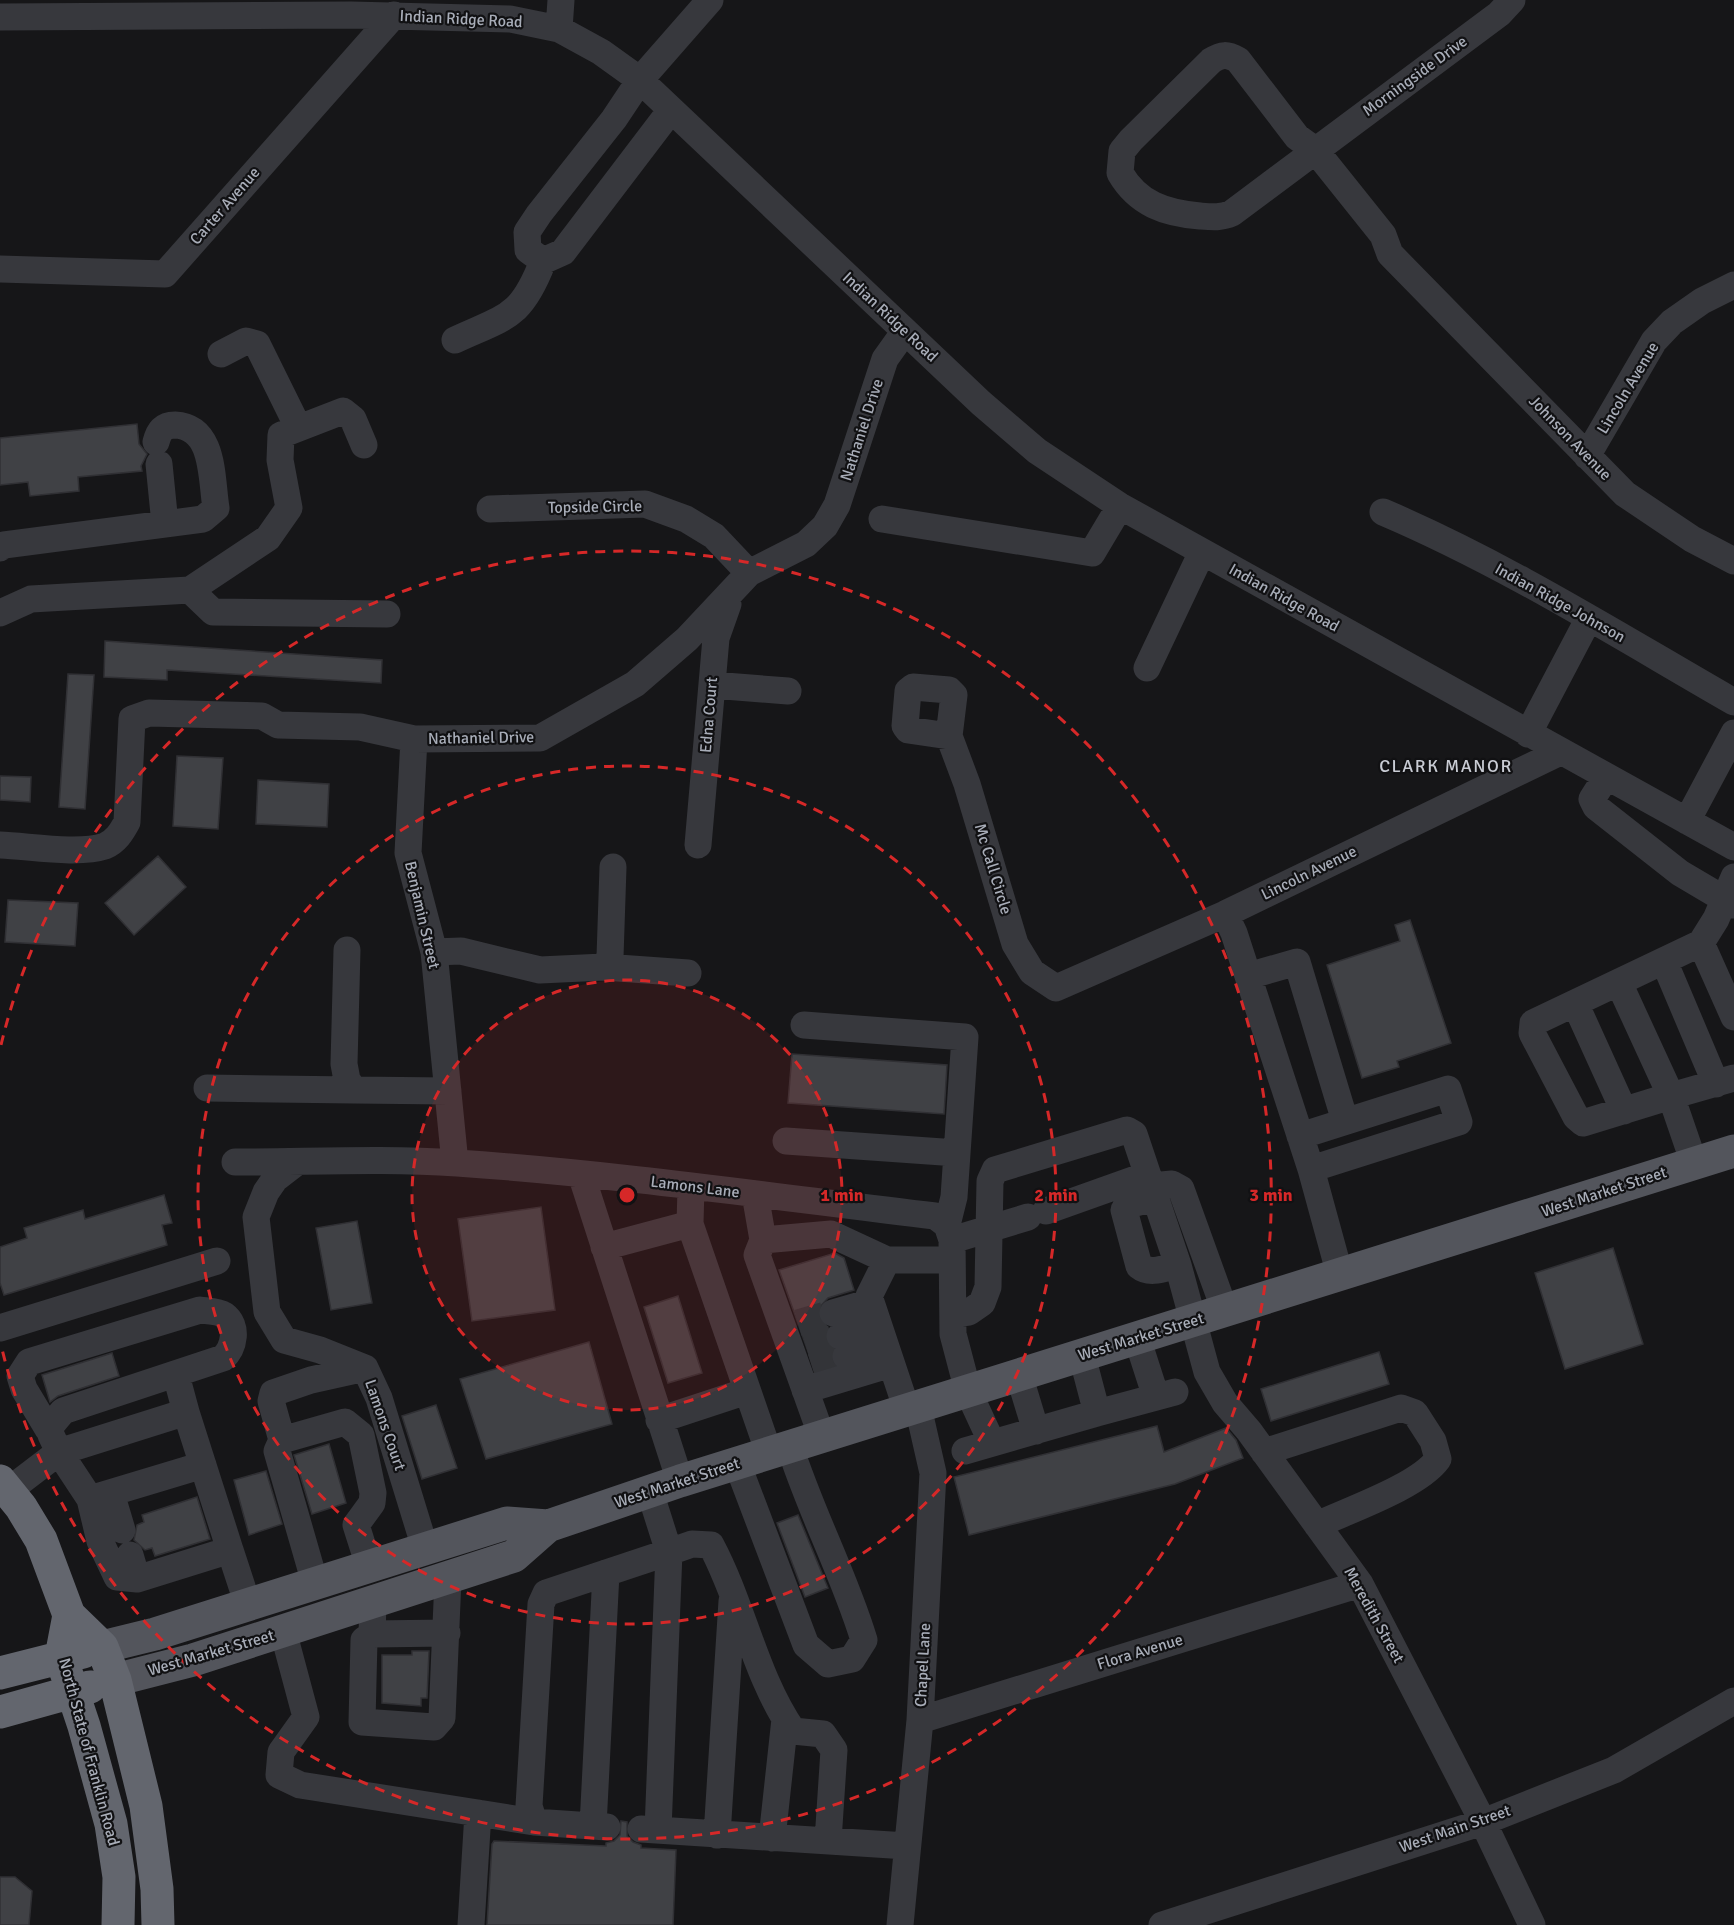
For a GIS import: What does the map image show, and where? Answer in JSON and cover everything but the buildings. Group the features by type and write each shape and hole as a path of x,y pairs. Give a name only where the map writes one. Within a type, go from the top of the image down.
{"highway":[{"path":"4,1486 41,1540 69,1615 102,1647 115,1680 146,1806 158,1889 159,1925"},
{"name":"North State of Franklin Road","path":"69,1615 61,1657 84,1726 111,1824 119,1877 118,1925"},
{"name":"West Market Street","path":"0,1673 102,1647"},
{"name":"West Market Street","path":"0,1712 115,1680"}],"main road":[{"name":"West Market Street","path":"115,1680 283,1632 372,1618 447,1579 514,1556 548,1526 737,1463 1734,1151"},
{"name":"West Market Street","path":"102,1647 155,1634 507,1522 548,1526"}],"street":[{"path":"559,29 561,0"},
{"path":"543,261 528,250 527,232 614,119 639,80 710,0"},
{"name":"Morningside Drive","path":"1315,150 1297,137 1238,60 1228,55 1219,55 1131,140 1122,151 1120,173 1136,195 1164,211 1222,218 1232,213 1500,14 1512,0"},
{"name":"Indian Ridge Road","path":"0,17 57,8 348,7 394,15 510,19 559,29 601,52 639,80 905,331 1037,451 1120,506 1734,848"},
{"name":"Carter Avenue","path":"0,269 165,274 394,15"},
{"path":"455,340 512,314 531,292 543,261 563,252 671,110"},
{"name":"Johnson Avenue","path":"1315,150 1383,235 1390,254 1624,494 1692,539 1734,561"},
{"name":"Lincoln Avenue","path":"1587,456 1654,341 1672,322 1734,285"},
{"name":"Nathaniel Drive","path":"0,845 86,849 105,845 119,836 127,822 132,719 149,713 262,716 278,724 360,727 414,739 540,738 635,684 687,639 741,580 806,544 825,526 837,505 885,359 905,331"},
{"path":"221,354 246,341 257,344 298,428"},
{"path":"0,613 31,599 190,590 268,538 288,508 280,460 281,435 343,411 353,419 364,445"},
{"path":"0,548 4,545 107,530 165,524 204,519 216,508 206,444 195,430 178,425 167,425 159,431 158,453 165,524"},
{"name":"Topside Circle","path":"490,509 645,504 687,519 714,536 741,580"},
{"path":"882,519 1092,553 1120,506"},
{"name":"Indian Ridge Johnson","path":"1383,512 1425,530 1589,618 1734,702"},
{"path":"1147,668 1202,552"},
{"name":"Edna Court","path":"698,845 716,638 741,580"},
{"path":"190,590 213,612 387,614"},
{"path":"1528,734 1589,618"},
{"path":"712,685 788,691"},
{"path":"1687,821 1734,734"},
{"name":"Mc Call Circle","path":"949,736 967,784 1015,944 1032,972 1056,988"},
{"name":"Benjamin Street","path":"414,739 408,853 434,952 455,1163"},
{"name":"Lincoln Avenue","path":"1056,988 1225,914 1560,752"},
{"path":"1606,777 1592,799 1596,807 1680,873 1730,894 1701,943 1533,1023 1532,1033 1576,1117 1583,1122 1725,1081 1664,961"},
{"path":"604,967 610,957 613,867"},
{"path":"1225,914 1248,976 1311,1169 1340,1275"},
{"path":"1701,943 1734,1017"},
{"path":"347,950 344,1064 347,1080 354,1090"},
{"path":"434,952 460,951 540,970 604,967 688,973"},
{"path":"1248,976 1297,962 1345,1121"},
{"path":"1619,983 1671,1096 1694,1163"},
{"path":"1575,1004 1624,1111"},
{"path":"804,1025 965,1037 950,1242 953,1334 968,1391 992,1443"},
{"path":"207,1088 447,1091"},
{"path":"1300,1136 1448,1089 1459,1122 1311,1169"},
{"name":"Meredith Street","path":"953,1314 969,1312 982,1304 988,1287 990,1181 995,1170 1127,1130 1134,1134 1178,1265 1207,1372 1225,1403 1264,1452 1360,1584 1483,1822 1532,1925"},
{"path":"786,1141 957,1153"},
{"name":"Lamons Lane","path":"235,1162 361,1160 455,1163 581,1174 935,1216 950,1242"},
{"name":"Lamons Court","path":"297,1162 274,1179 256,1217 267,1311 284,1340 320,1350 365,1368 379,1398 425,1548"},
{"path":"581,1174 658,1420 665,1486 669,1552 650,1829 907,1846"},
{"path":"763,1240 831,1234 887,1260 1037,1214 1151,1186 1172,1184 1181,1190 1225,1311"},
{"path":"1151,1186 1124,1210 1139,1266 1144,1270 1153,1271 1178,1265"},
{"path":"691,1187 690,1224 747,1391 804,1490 852,1601 864,1640 852,1659 828,1664 806,1646 737,1463"},
{"path":"755,1194 763,1240 757,1255 799,1354 822,1437"},
{"path":"604,1247 690,1224"},
{"path":"881,1334 869,1296 887,1260"},
{"path":"0,1328 217,1261"},
{"path":"54,1441 63,1411 223,1358 231,1351 233,1336 231,1324 224,1315 200,1310 43,1356 29,1362 20,1376 24,1389 54,1441 100,1496 122,1530"},
{"path":"799,1354 881,1334"},
{"path":"881,1334 840,1335 881,1334"},
{"name":"Chapel Lane","path":"881,1334 913,1408 933,1473 920,1720 900,1925"},
{"path":"965,1451 1166,1395 1137,1338"},
{"path":"1082,1356 1097,1413"},
{"path":"315,1583 277,1451 282,1440 271,1401 273,1393 311,1380 365,1368"},
{"path":"176,1375 248,1605"},
{"path":"1019,1375 1036,1431"},
{"path":"658,1420 747,1391"},
{"path":"1264,1452 1401,1408 1415,1413 1433,1441 1438,1459 1430,1470 1410,1482 1317,1525"},
{"path":"4,1486 54,1441 186,1412"},
{"path":"282,1440 345,1422 361,1435 373,1493 372,1503 356,1525 369,1566"},
{"path":"100,1496 203,1465"},
{"path":"100,1496 100,1541 117,1577 134,1567 230,1550"},
{"path":"534,1822 529,1806 541,1604 546,1593 692,1544 711,1545 785,1719 793,1731 823,1734 834,1750 828,1841"},
{"path":"283,1632 306,1717 281,1752 279,1775 300,1785 534,1822 600,1827 606,1573"},
{"path":"447,1579 447,1633 442,1718 434,1727 362,1722 364,1640 372,1618 447,1633"},
{"name":"Flora Avenue","path":"920,1720 1360,1584"},
{"path":"717,1835 732,1590"},
{"name":"West Main Street","path":"1162,1925 1483,1822 1614,1770 1734,1701"},
{"path":"772,1838 785,1719"},
{"path":"471,1925 478,1813"}],"tunnel":[{"path":"798,1323 833,1313"},
{"path":"806,1346 840,1336"},
{"path":"812,1367 846,1356"}],"district":[{"name":"CLARK MANOR","path":"1446,766"}]}
